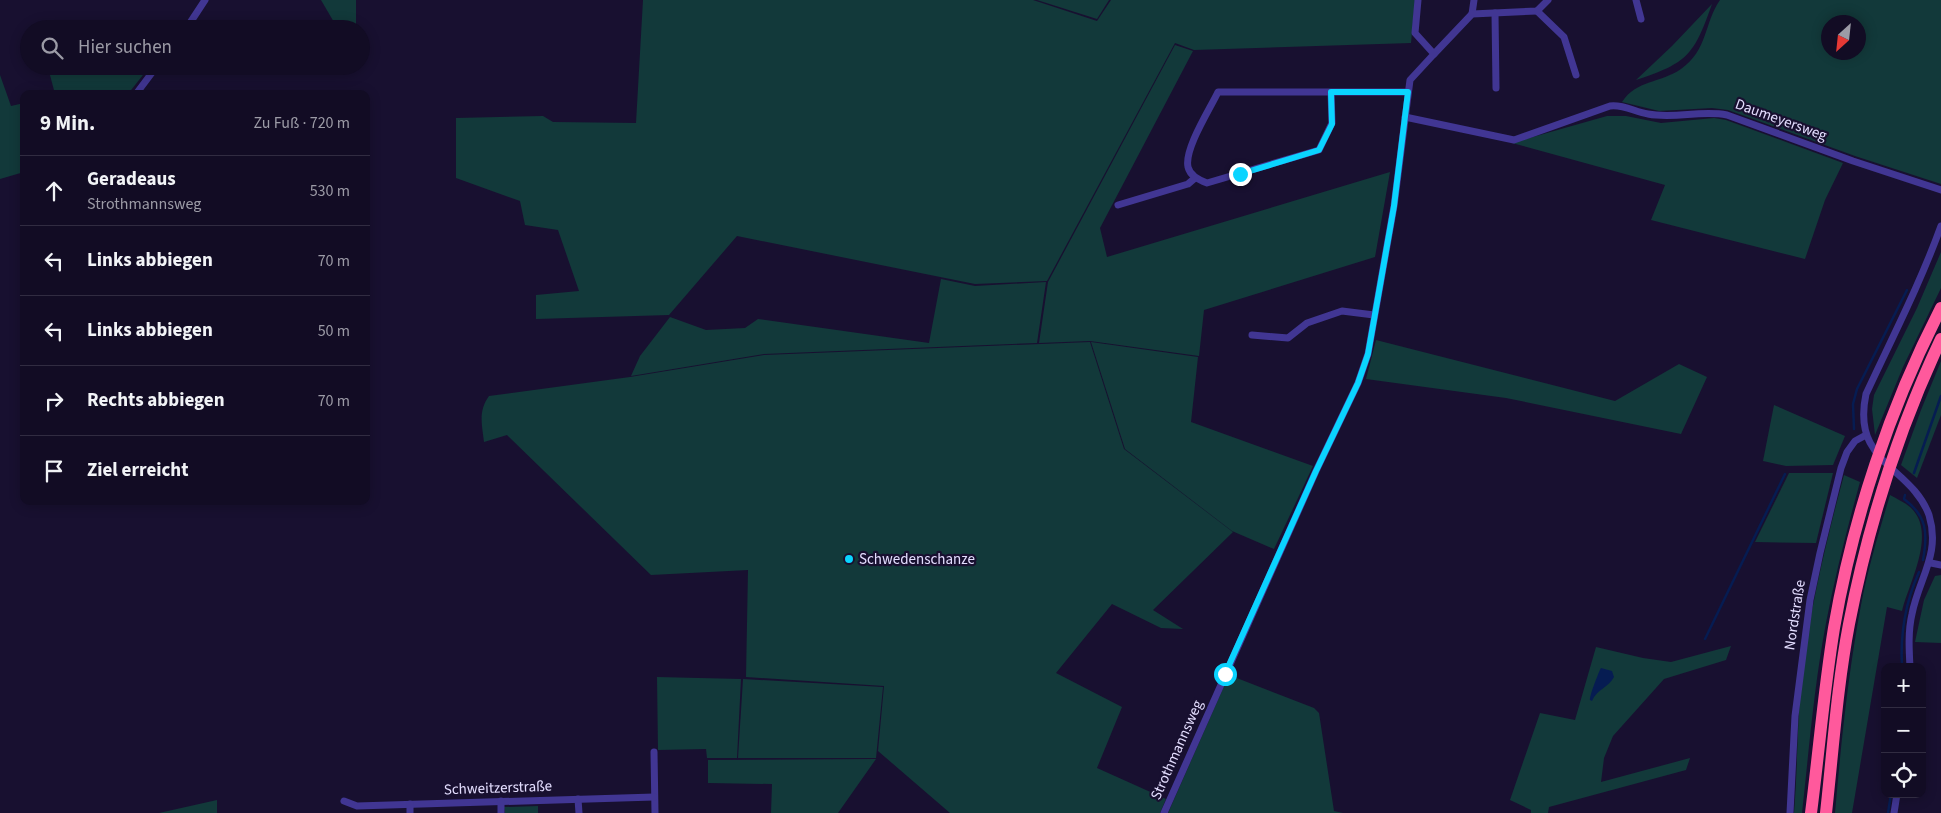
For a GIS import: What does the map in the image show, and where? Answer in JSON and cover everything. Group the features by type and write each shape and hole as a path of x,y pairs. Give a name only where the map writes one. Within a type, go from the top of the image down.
{"highway":[{"path":"1811,813 1825,690 1835,626 1866,495 1894,414 1941,308"},
{"path":"1826,813 1839,690 1849,626 1863,560 1878,504 1906,422 1941,340"}],"street":[{"path":"192,20 205,0"},
{"path":"1418,0 1415,33 1434,54"},
{"path":"1474,0 1472,14 1538,11 1548,0"},
{"path":"1636,0 1641,19"},
{"path":"1538,11 1564,37 1576,75"},
{"path":"1495,13 1496,88"},
{"name":"Strothmannsweg","path":"1164,813 1316,471 1358,383 1368,354 1394,206 1410,80 1472,14"},
{"path":"139,90 151,75"},
{"path":"1331,92 1332,124 1319,150 1207,183 1195,178 1188,168 1187,154 1218,92 1331,92 1408,92"},
{"name":"Daumeyersweg","path":"1405,117 1514,140 1616,105 1660,116 1714,112 1941,190"},
{"path":"1118,205 1188,184 1195,178"},
{"path":"1910,663 1909,630 1916,596 1931,563 1933,529 1929,514 1912,488 1885,464 1874,449 1866,435 1863,408 1866,394 1932,252 1941,226"},
{"path":"1252,335 1288,338 1307,323 1342,311 1374,315"},
{"name":"Nordstraße","path":"1790,813 1795,716 1810,600 1841,468 1847,452 1855,441 1866,435"},
{"path":"1931,563 1941,565"},
{"path":"654,752 655,813"},
{"name":"Schweitzerstraße","path":"344,800 356,806 654,797"},
{"path":"1894,813 1896,798"},
{"path":"578,799 579,813"},
{"path":"501,801 501,813"},
{"path":"410,804 410,813"}],"green space":[{"path":"321,0 356,0 356,20 333,20"},
{"path":"643,0 1033,0 1097,21 1111,0 1415,0 1411,43 1194,50 1175,43 1047,281 975,284 737,236 669,315 536,319 536,295 579,291 558,230 525,225 520,201 456,178 456,118 543,116 553,122 636,123"},
{"path":"1037,0 1109,0 1097,19"},
{"path":"1720,0 1941,0 1941,184 1855,156 1728,110 1712,108 1659,111 1622,102 1634,90 1673,74 1690,62 1701,45"},
{"path":"1712,4 1700,35 1687,55 1667,68 1636,80 1672,46"},
{"path":"1175,45 1193,51 1100,228 1107,257 1390,172 1375,257 1204,310 1199,356 1090,341 1039,343 1048,282"},
{"path":"0,75 11,106 20,104 20,173 0,179"},
{"path":"50,75 143,75 131,90 54,90"},
{"path":"1607,116 1626,116 1661,123 1714,118 1726,120 1843,163 1825,200 1805,259 1651,220 1665,185 1512,143"},
{"path":"1941,252 1941,288 1903,367 1875,435 1872,409 1874,395 1917,308"},
{"path":"941,279 975,286 1046,282 1037,343 764,354 631,376 640,356 670,317 706,330 745,328 758,319 929,343"},
{"path":"1376,340 1615,401 1679,364 1707,377 1681,434 1506,398 1366,379"},
{"path":"1090,342 1124,449 1233,532 1153,610 1183,629 1161,628 1112,604 1056,673 1122,707 1097,768 1166,799 1160,813 950,813 878,751 884,686 746,677 748,570 651,575 507,435 484,442 482,413 489,396 630,377 764,355"},
{"path":"1091,342 1198,357 1191,422 1313,466 1274,549 1232,531 1125,449"},
{"path":"1941,361 1941,415 1917,478 1901,465"},
{"path":"1774,405 1845,436 1833,465 1786,466 1763,461"},
{"path":"1789,473 1833,473 1816,543 1755,542"},
{"path":"1844,475 1860,482 1837,570 1822,647 1802,813 1794,813 1803,665 1820,570"},
{"path":"1890,495 1910,507 1918,517 1922,530 1922,543 1902,611 1887,607 1852,813 1835,813 1845,709 1856,631 1867,577"},
{"path":"1941,575 1941,643 1915,642 1924,600 1935,576"},
{"path":"1731,646 1726,660 1664,679 1613,736 1604,758 1601,782 1690,758 1686,770 1549,807 1548,813 1531,813 1531,810 1510,800 1540,713 1575,720 1596,647 1643,658 1671,662"},
{"path":"1229,675 1314,708 1319,713 1334,811 1343,813 1168,813"},
{"path":"657,677 741,679 737,758 707,758 706,749 658,750"},
{"path":"743,679 883,687 876,758 738,758"},
{"path":"876,759 838,813 771,813 772,784 708,783 708,760"},
{"path":"217,800 217,813 159,813"},
{"path":"538,806 538,813 505,813 504,807"}],"water":[{"path":"1601,668 1612,671 1614,677 1592,701 1590,700 1591,694"}],"waterway":[{"path":"1854,429 1853,404 1857,389 1907,290"},
{"path":"1914,473 1941,396"},
{"path":"1705,639 1785,474"},
{"path":"1905,495 1904,499 1912,505 1924,526 1923,560"},
{"path":"1902,663 1902,642 1907,607 1919,572"},
{"path":"1888,813 1890,798"}],"place":[{"name":"Schwedenschanze","path":"849,559"}],"route":[{"path":"1225,674 1316,471 1358,383 1368,354 1394,206 1408,92 1331,92 1332,124 1319,150 1240,174"}]}
